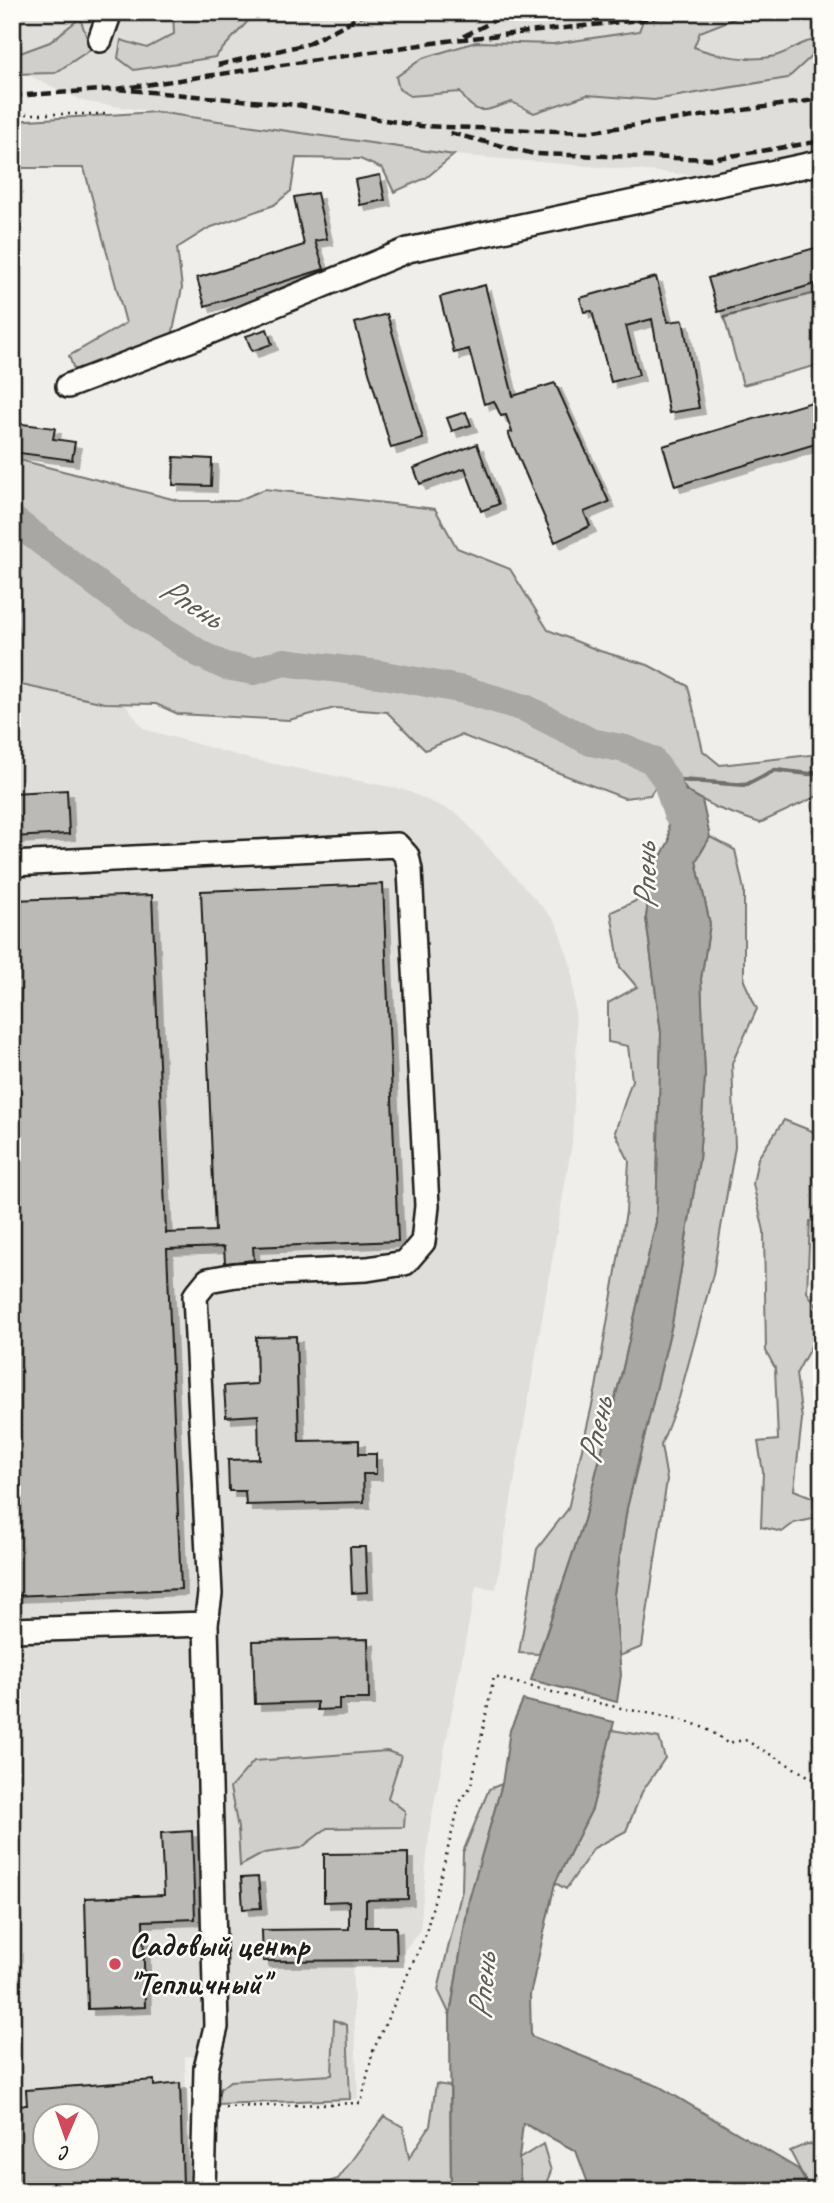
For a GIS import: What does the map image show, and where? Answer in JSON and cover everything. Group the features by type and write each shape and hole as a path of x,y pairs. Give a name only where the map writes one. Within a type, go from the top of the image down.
{"lane":[{"path":"100,40 110,12"},
{"path":"68,386 408,250 822,162"},
{"path":"12,864 397,845 407,856 410,870 426,1193 423,1242 405,1263 367,1269 236,1275 208,1280 195,1296 210,1594 206,1624 216,2027 206,2068 203,2191"},
{"path":"12,1630 206,1624"}],"path":[{"path":"12,114 110,114"},
{"path":"205,2108 362,2103 373,2051 425,1936 460,1802 471,1786 494,1677 624,1709 667,1714 719,1735 727,1743 746,1740 822,1784"}],"shaded area":[{"path":"12,12 822,12 822,149 694,175 454,155 86,102 12,68"},
{"path":"173,12 251,12 249,20 215,57 134,70 118,58 121,40 147,48 174,34"},
{"path":"635,12 751,12 700,32 694,47 734,57 766,58 808,41 821,40 814,54 788,78 654,100 587,95 534,113 512,102 488,109 477,109 466,101 460,92 410,96 399,89 396,77 423,58 476,42 553,44 639,31 642,23 634,16"},
{"path":"80,18 91,49 55,73 12,74 12,56 50,42"},
{"path":"156,112 454,155 426,178 394,192 383,169 360,159 296,158 291,191 274,205 209,228 177,248 182,288 172,336 76,375 69,356 126,323 84,168 12,168 12,121"},
{"path":"816,293 822,314 822,364 743,385 724,317"},
{"path":"12,458 180,501 237,501 265,489 435,509 457,548 510,569 548,630 600,651 648,665 688,686 703,751 720,765 819,754 822,794 760,823 717,808 688,792 669,766 650,795 624,798 461,735 425,750 387,712 335,708 289,720 178,714 156,704 105,703 12,683"},
{"path":"12,601 76,639 144,729 250,759 405,790 458,814 556,922 572,969 577,1041 572,1143 496,1589 476,1586 430,1826 420,1930 397,1960 352,1961 358,2099 216,2104 220,2060 185,2056 188,2191 12,2191"},
{"path":"710,837 735,850 744,890 744,981 757,1009 732,1063 735,1147 713,1274 679,1398 661,1445 667,1480 642,1647 619,1656 614,1594 627,1508 672,1324 699,1160 705,1076 701,979 710,924 696,861"},
{"path":"649,895 646,918 661,1033 656,1222 622,1372 584,1520 539,1654 519,1653 537,1549 568,1509 596,1388 626,1212 629,1161 615,1132 632,1080 628,1046 608,1042 608,1003 637,987 620,967 611,912"},
{"path":"784,1120 822,1135 822,1217 810,1221 807,1292 822,1314 822,1326 796,1374 802,1419 794,1490 822,1501 822,1517 794,1523 782,1532 761,1527 763,1472 758,1442 778,1440 775,1368 766,1351 764,1231 753,1184 758,1158"},
{"path":"612,1730 659,1738 665,1758 642,1792 626,1831 594,1848 566,1889 555,1883 592,1809"},
{"path":"387,1751 401,1756 388,1798 405,1811 404,1827 327,1828 301,1848 264,1853 240,1866 238,1828 230,1788 254,1761"},
{"path":"502,1784 469,1900 450,2015 438,1990 462,1890 463,1852 489,1789"},
{"path":"334,2020 347,2025 350,2099 216,2104 220,2089 230,2081 332,2075"},
{"path":"436,2084 450,2086 451,2191 325,2191 325,2183 338,2179 384,2116 403,2127 409,2158 430,2126"},
{"path":"543,2144 551,2171 543,2191 521,2191 519,2159"},
{"path":"807,2144 822,2145 822,2191 811,2191 790,2151"}],"water":[{"path":"666,779 702,800 710,837 696,861 710,924 701,979 705,1076 699,1160 672,1324 627,1508 614,1594 621,1675 617,1702 531,1680 584,1520 622,1372 656,1222 661,1033 646,918 651,875 669,841"},
{"path":"523,1700 614,1722 592,1809 555,1883 530,1995 531,2036 660,2087 798,2169 811,2191 591,2191 576,2151 523,2123 519,2159 521,2191 451,2191 450,2015 469,1900 502,1784 510,1730"}],"building":[{"path":"380,175 385,200 360,205 355,180"},
{"path":"317,193 327,239 315,241 324,269 205,306 197,278 304,245 294,197"},
{"path":"822,246 822,282 718,312 708,278"},
{"path":"656,277 668,322 683,320 699,408 669,413 652,319 626,326 639,375 611,382 592,311 584,312 580,298"},
{"path":"485,285 513,396 555,383 609,502 584,512 590,526 555,542 508,433 512,432 506,415 501,416 494,401 484,404 469,349 454,353 440,297"},
{"path":"387,314 423,439 391,448 355,323"},
{"path":"267,329 272,344 252,351 246,336"},
{"path":"822,399 822,442 675,486 663,446"},
{"path":"466,412 471,425 452,431 447,418"},
{"path":"14,423 55,428 53,439 75,442 72,460 12,452"},
{"path":"477,444 499,504 481,511 465,468 420,484 414,468"},
{"path":"174,457 212,459 211,486 173,485"},
{"path":"67,790 69,834 12,837 12,793"},
{"path":"383,884 398,1241 253,1247 254,1260 225,1263 224,1247 167,1249 181,1589 12,1596 12,900 152,895 166,1233 215,1231 201,891"},
{"path":"296,1336 299,1441 359,1440 359,1454 376,1454 376,1474 363,1474 364,1502 246,1505 245,1491 229,1491 228,1460 259,1459 258,1415 226,1417 224,1386 257,1384 256,1337"},
{"path":"350,1547 365,1547 367,1592 352,1593"},
{"path":"368,1639 369,1699 339,1699 339,1709 317,1710 317,1702 255,1704 253,1641"},
{"name":"Садовый центр \"Тепличный\"","path":"192,1831 195,1919 143,1921 145,2007 88,2009 85,1898 164,1895 161,1833"},
{"path":"408,1853 408,1899 366,1900 366,1927 396,1927 397,1960 263,1961 262,1930 349,1929 349,1901 324,1902 324,1854"},
{"path":"258,1877 261,1908 243,1909 241,1878"},
{"path":"154,2080 154,2086 180,2083 183,2186 115,2191 12,2191 12,2105 27,2105 26,2090"}],"waterway":[{"name":"Рпень","path":"12,519 120,601 200,654 225,666 254,671 284,662 379,674 464,690 525,708 591,742 625,749 652,760 666,779 677,814"},
{"path":"666,779 746,785 775,770 810,774 822,770"}],"railway":[{"path":"218,65 307,44 369,12"},
{"path":"464,36 511,12"},
{"path":"12,96 117,89 454,40 648,19 674,12"},
{"path":"117,89 297,105 420,126 587,132 822,99"},
{"path":"450,133 534,154 712,159 822,141"}],"place":[{"name":"Садовый центр \"Тепличный\"","path":"115,1964"}]}
